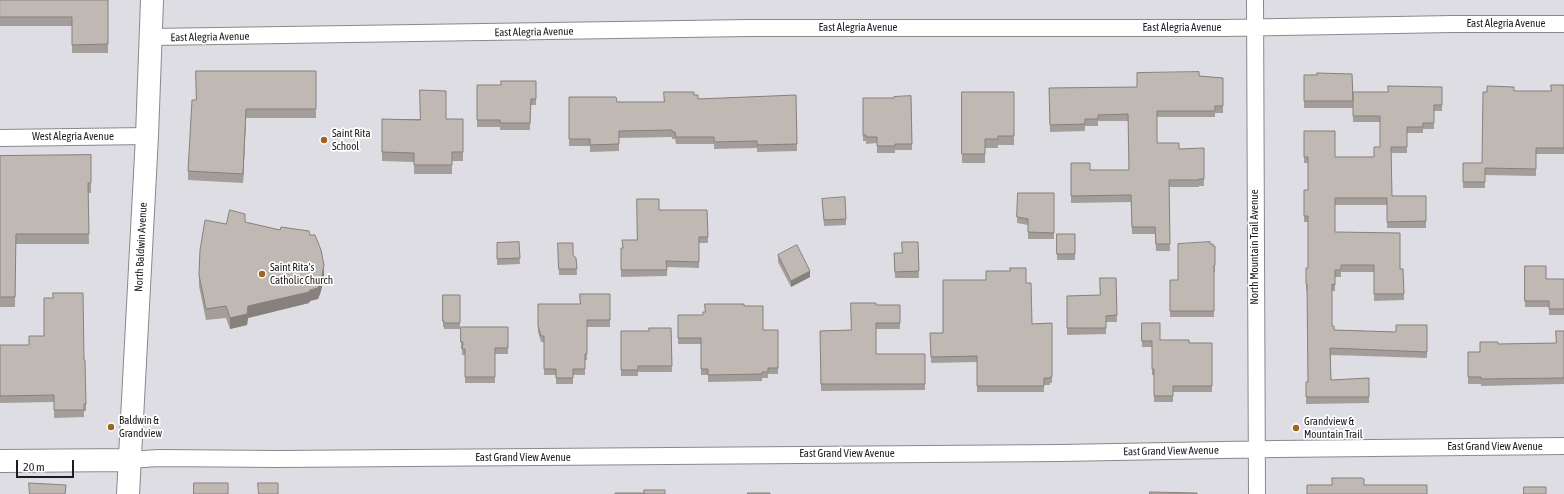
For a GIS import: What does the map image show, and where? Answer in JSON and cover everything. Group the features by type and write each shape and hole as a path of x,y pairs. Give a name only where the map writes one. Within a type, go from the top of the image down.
{"street":[{"name":"North Baldwin Avenue","path":"128,494 147,136 152,0"},
{"name":"North Mountain Trail Avenue","path":"1255,0 1257,494"},
{"name":"East Alegria Avenue","path":"151,37 750,28 1254,28 1452,24 1564,24"},
{"name":"West Alegria Avenue","path":"0,138 147,136"},
{"name":"East Grand View Avenue","path":"129,460 159,458 286,459 1061,453 1257,449 1564,446"},
{"path":"0,461 129,460"}],"building":[{"path":"0,0 108,0 108,44 72,45 72,17 0,17"},
{"path":"196,71 316,71 316,109 246,109 243,174 188,171 192,100 196,100"},
{"path":"1199,72 1199,76 1223,78 1223,106 1215,106 1215,111 1157,111 1157,143 1179,143 1179,149 1204,148 1204,179 1169,180 1170,244 1156,244 1155,227 1132,227 1131,195 1071,196 1071,163 1090,163 1090,170 1129,170 1128,114 1098,115 1098,119 1085,119 1085,124 1050,125 1049,88 1137,87 1137,73"},
{"path":"1317,73 1352,74 1353,101 1304,101 1304,75 1317,75"},
{"path":"501,81 536,81 536,99 531,99 530,123 500,123 500,120 477,120 477,85 501,85"},
{"path":"1551,85 1564,85 1564,148 1536,148 1536,169 1485,168 1485,182 1463,182 1463,163 1482,163 1483,92 1487,92 1487,86 1514,87 1514,91 1551,91"},
{"path":"1388,86 1442,87 1442,105 1434,105 1434,123 1423,123 1423,127 1407,127 1407,147 1391,147 1392,196 1426,196 1426,221 1387,222 1387,198 1335,198 1335,232 1400,233 1400,269 1403,269 1404,294 1374,294 1374,265 1341,265 1341,270 1335,270 1335,285 1332,284 1332,326 1334,326 1334,330 1396,332 1396,325 1427,325 1427,352 1330,348 1331,380 1369,378 1369,397 1306,397 1306,382 1308,382 1306,268 1308,268 1308,216 1304,216 1304,190 1308,190 1308,157 1304,157 1304,131 1335,131 1335,157 1374,157 1374,147 1380,147 1380,116 1353,116 1353,92 1388,92"},
{"path":"420,90 446,91 446,119 463,119 463,152 452,152 452,165 414,165 414,153 382,152 382,119 420,120"},
{"path":"664,92 694,92 694,95 698,95 698,99 796,95 797,144 757,145 757,141 714,142 714,137 676,137 675,132 672,132 672,130 619,131 619,144 590,145 590,139 569,139 569,97 616,97 617,102 664,102"},
{"path":"962,92 1014,92 1014,136 998,136 998,139 985,139 985,154 962,154"},
{"path":"911,96 912,144 877,146 877,137 866,137 866,135 863,135 863,98 894,98"},
{"path":"91,155 91,183 88,183 89,234 16,234 15,297 0,297 0,156"},
{"path":"1018,193 1054,193 1054,233 1028,232 1028,219 1017,217"},
{"path":"845,197 846,219 824,220 822,199"},
{"path":"637,199 659,199 659,210 707,210 708,237 699,237 699,262 666,261 667,270 621,270 621,248 623,248 622,240 637,240"},
{"name":"Saint Rita's Catholic Church","path":"230,210 245,214 245,222 280,230 281,227 309,231 310,235 315,235 321,250 324,265 318,288 310,290 309,292 248,306 247,314 230,318 226,306 206,309 199,275 200,250 205,220 226,224"},
{"path":"1057,234 1075,234 1075,254 1057,254"},
{"path":"519,242 520,258 497,259 497,243"},
{"path":"902,242 918,242 919,271 895,272 894,253 902,253"},
{"path":"1210,242 1210,244 1215,246 1214,311 1170,311 1170,280 1178,280 1178,244"},
{"path":"558,243 573,243 573,255 576,258 577,269 559,269"},
{"path":"797,245 810,271 791,281 778,255"},
{"path":"1525,266 1546,266 1546,279 1564,279 1564,309 1549,309 1549,301 1525,301"},
{"path":"1010,268 1026,268 1026,283 1031,283 1032,324 1052,323 1052,377 1044,378 1044,386 977,386 977,356 931,357 930,333 943,333 943,280 986,280 986,271 1010,271"},
{"path":"1100,278 1116,278 1117,315 1106,316 1106,328 1067,328 1067,296 1100,295"},
{"path":"53,293 83,293 86,404 84,404 84,410 54,410 54,395 0,396 0,345 29,345 29,336 44,336 44,298 53,298"},
{"path":"580,294 610,294 610,320 587,320 587,354 585,354 585,369 573,369 573,378 556,378 556,369 544,369 544,336 541,336 538,326 538,304 580,304"},
{"path":"443,295 460,295 460,323 444,323"},
{"path":"851,303 900,305 900,323 876,323 876,354 925,354 925,384 821,384 820,331 851,330"},
{"path":"705,304 744,304 744,306 763,306 763,330 778,330 778,368 768,368 768,372 762,372 762,374 708,375 708,369 701,369 701,338 678,338 678,315 703,315 703,312 705,312"},
{"path":"1142,323 1160,323 1160,340 1189,340 1189,343 1212,343 1212,386 1173,386 1173,396 1154,396 1152,341 1142,341"},
{"path":"461,327 508,327 508,348 495,348 495,377 465,377 465,349 462,349 463,342 461,342"},
{"path":"649,328 671,328 672,366 638,366 638,370 621,370 621,331 649,331"},
{"path":"1556,331 1564,331 1564,378 1481,379 1481,377 1468,377 1468,352 1480,352 1480,342 1498,342 1498,344 1556,343"},
{"path":"1332,478 1362,478 1364,479 1364,485 1427,485 1427,494 1307,494 1307,485 1332,485"},
{"path":"29,483 66,485 65,494 30,494"},
{"path":"194,483 228,483 228,494 194,494"},
{"path":"258,483 278,483 278,494 259,494"},
{"path":"1524,487 1546,487 1546,494 1524,494"},
{"path":"644,490 665,490 665,494 615,494 644,493"},
{"path":"1150,492 1197,493 1197,494 1150,494"},
{"path":"770,493 770,494 748,494"}],"place":[{"name":"Saint Rita School","path":"324,140"},
{"name":"Saint Rita's Catholic Church","path":"262,274"},
{"name":"Baldwin & Grandview","path":"111,427"},
{"name":"Grandview & Mountain Trail","path":"1296,428"}]}
